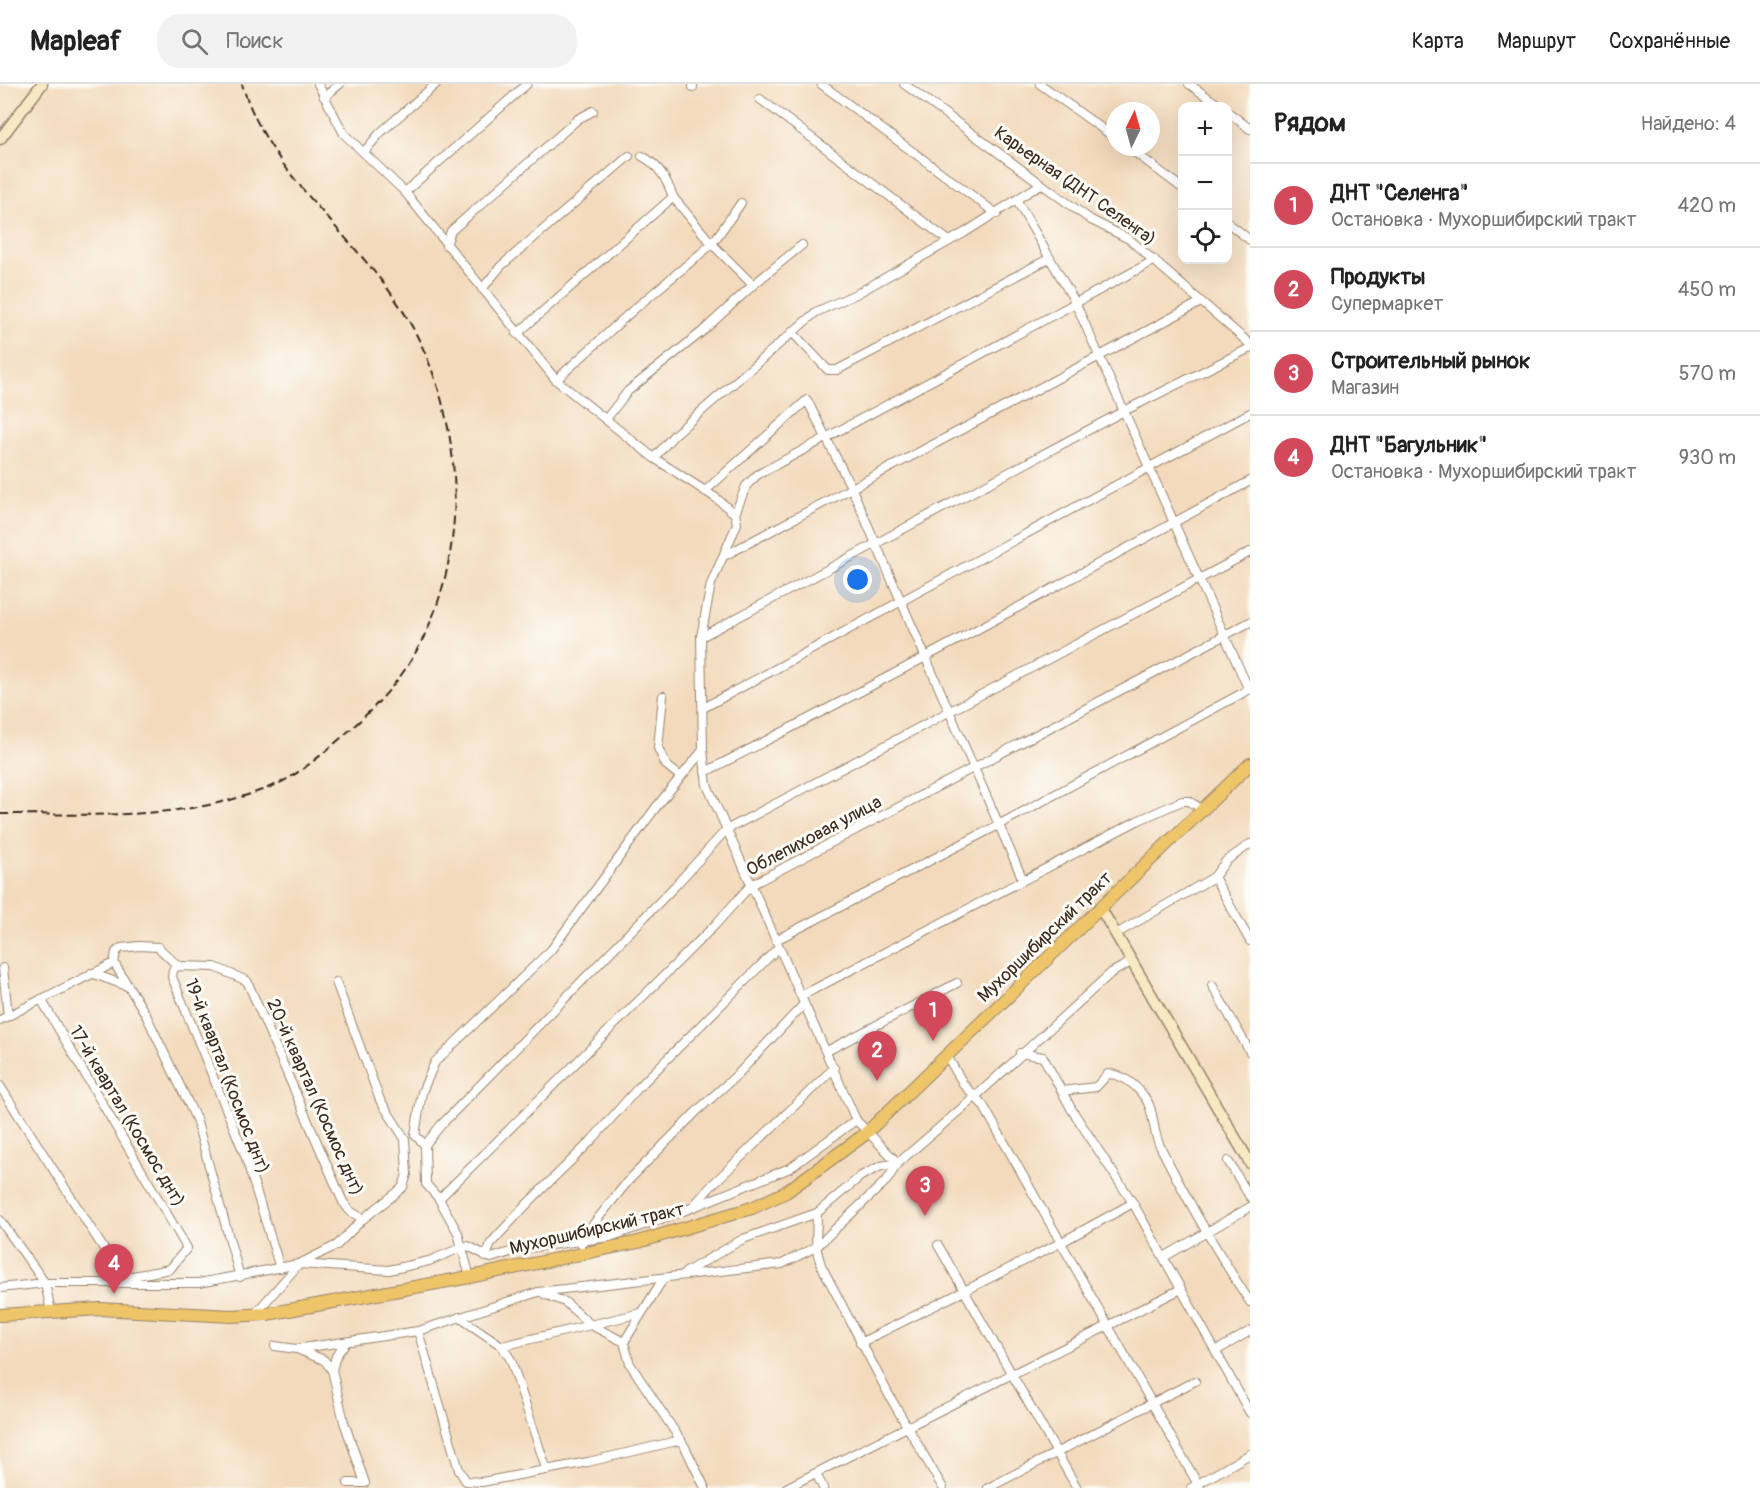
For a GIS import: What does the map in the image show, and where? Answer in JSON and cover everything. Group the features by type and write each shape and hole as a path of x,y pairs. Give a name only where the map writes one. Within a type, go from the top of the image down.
{"main road":[{"name":"Мухоршибирский тракт","path":"0,1315 100,1309 254,1316 470,1277 581,1247 638,1242 752,1208 786,1192 868,1132 1250,764"}],"street":[{"path":"0,139 42,84"},
{"path":"318,84 344,134 405,192 556,380 654,458 705,491 735,514"},
{"path":"324,97 340,84"},
{"path":"364,152 380,133 436,84"},
{"path":"405,192 527,84"},
{"path":"821,84 997,214"},
{"name":"Карьерная (ДНТ Селенга)","path":"904,84 1091,220 1129,239 1250,346"},
{"path":"1041,84 1106,131"},
{"path":"1190,84 1215,102"},
{"path":"760,99 949,241"},
{"path":"446,244 452,231 468,216 578,119 593,111"},
{"path":"1232,116 1250,129"},
{"path":"482,289 510,259 629,156"},
{"path":"642,156 652,161 667,180 673,197 712,244 753,285"},
{"path":"1140,156 1178,186"},
{"path":"654,458 674,435 816,312 858,293 997,214 1041,184"},
{"path":"517,334 673,197"},
{"path":"486,1257 491,1243 528,1203 591,1141 638,1088 778,943 1250,690 1075,302 1017,201"},
{"path":"556,380 632,311 712,244 741,203"},
{"path":"1232,227 1250,240"},
{"path":"606,419 628,391 703,331 753,285 802,245"},
{"path":"792,332 828,370 837,370 1050,258"},
{"path":"898,1163 856,1120 707,785 703,750 701,637 711,584 737,524 735,514 746,486 757,475 1155,260"},
{"path":"724,556 1201,302"},
{"path":"701,637 1250,346"},
{"path":"705,491 807,400 852,489 1023,880"},
{"path":"703,708 1250,413"},
{"path":"705,772 926,657 1250,481"},
{"path":"470,1277 463,1246 439,1199 426,1184 425,1145 675,886 726,830 1250,552"},
{"name":"Облепиховая улица","path":"439,1199 715,925 751,885 1250,622"},
{"path":"663,696 658,748 666,765 681,777"},
{"path":"415,1135 424,1084 435,1062 551,950 703,750"},
{"path":"581,1247 628,1181 697,1111 738,1074 802,1000 1137,821 1182,801 1189,801 1203,810"},
{"path":"1116,934 1214,877 1226,861 1250,844"},
{"path":"1214,877 1250,941"},
{"path":"1101,909 1250,1163"},
{"path":"178,966 158,947 139,946 121,948 116,952 114,963 145,1012 195,1119 240,1277"},
{"path":"296,1349 418,1331 538,1292 782,1264 816,1247 887,1180 898,1163 975,1097 1020,1053 1111,973 1131,962"},
{"path":"0,1020 114,963"},
{"name":"19-й квартал (Космос днт)","path":"247,981 215,967 178,966 173,970 172,978 245,1155 280,1268"},
{"path":"3,968 8,1016"},
{"path":"92,973 127,986"},
{"name":"20-й квартал (Космос днт)","path":"247,981 343,1202 350,1210 363,1218"},
{"path":"0,1288 45,1282 124,1280 199,1283 299,1264 337,1245 363,1218 403,1187 407,1174 405,1138 380,1101 336,982"},
{"path":"826,1051 957,983"},
{"path":"1212,985 1250,1052"},
{"name":"17-й квартал (Космос днт)","path":"41,999 187,1248 170,1269 124,1280"},
{"path":"1020,1053 1043,1057 1133,1203 1250,1413"},
{"path":"947,1056 964,1085 983,1105 1153,1405 1196,1487 1250,1454"},
{"path":"694,1205 834,1068"},
{"path":"1062,1091 1096,1087 1108,1074 1122,1077 1147,1100 1158,1144 1206,1232 1250,1302"},
{"path":"0,1086 124,1280"},
{"path":"299,1264 389,1270 429,1261 463,1246 468,1246 486,1257 520,1249 581,1247 790,1168 856,1120"},
{"path":"405,1138 415,1135"},
{"path":"415,1135 425,1145"},
{"path":"1228,1161 1250,1197"},
{"path":"681,1274 743,1239 817,1213 861,1176 881,1166 898,1163"},
{"path":"860,1343 1060,1243 1133,1203"},
{"path":"1164,1257 1250,1207"},
{"path":"817,1213 816,1247 821,1265 906,1427 944,1488"},
{"path":"0,1220 45,1282 51,1311"},
{"path":"938,1245 1077,1488"},
{"path":"254,1316 299,1264"},
{"path":"663,1279 624,1342 630,1364 681,1440 705,1488"},
{"path":"786,1488 1181,1289"},
{"path":"538,1292 554,1295 591,1325 624,1342"},
{"path":"502,1346 641,1312"},
{"path":"459,1317 502,1346 511,1360 546,1468"},
{"path":"418,1331 459,1470 466,1481 482,1482 546,1468 588,1462 681,1440"},
{"path":"1216,1351 1250,1331"},
{"path":"332,1370 336,1356 346,1342"},
{"path":"275,1346 296,1349 324,1360 332,1370 344,1422 365,1483 348,1483"},
{"path":"988,1488 1153,1405 1195,1381"},
{"path":"816,1473 823,1488"}],"railway":[{"path":"0,814 105,815 174,810 241,797 285,780 315,760 352,728 393,686 413,657 431,620 444,581 452,541 455,499 453,458 446,417 435,378 419,340 400,307 377,275 300,186 277,154 257,121 242,84"}],"place":[{"name":"ДНТ \"Селенга\"","path":"933,1041"},
{"name":"Продукты","path":"877,1081"},
{"name":"Строительный рынок","path":"925,1216"},
{"name":"ДНТ \"Багульник\"","path":"114,1294"}]}
